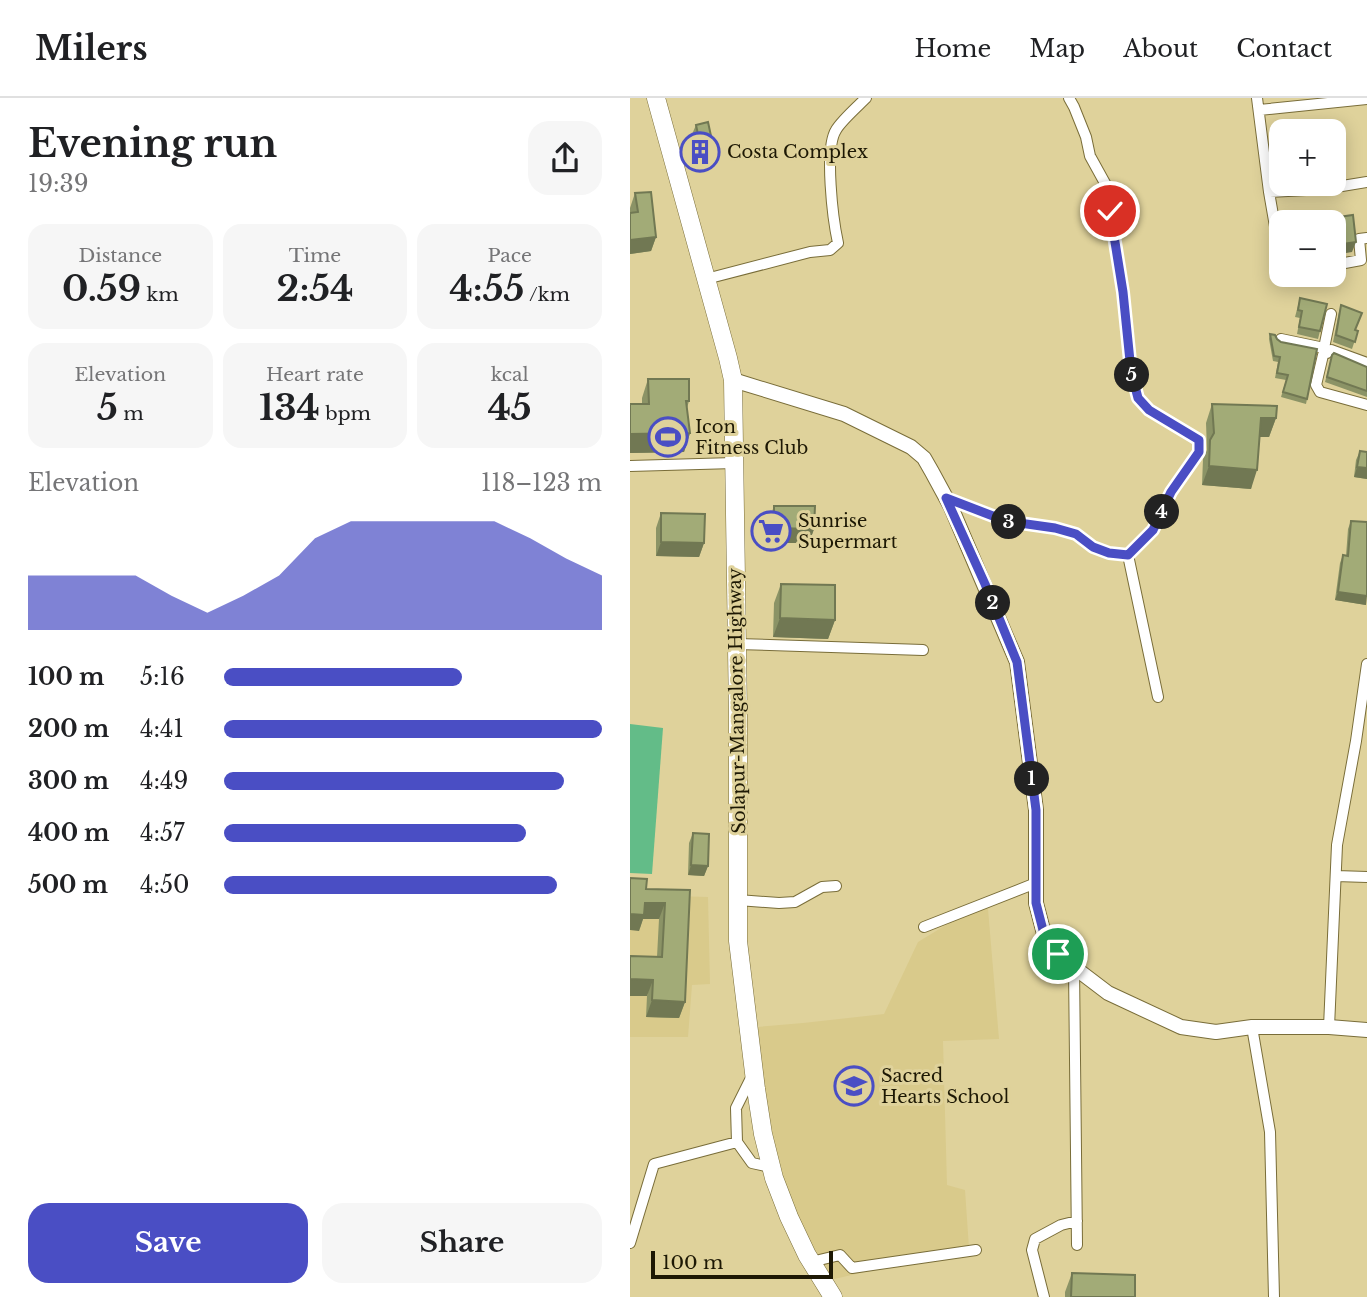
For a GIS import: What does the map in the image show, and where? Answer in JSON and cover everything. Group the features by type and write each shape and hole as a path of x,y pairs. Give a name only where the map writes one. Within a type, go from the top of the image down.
{"highway":[{"name":"Solapur-Mangalore Highway","path":"656,98 733,380 738,941 763,1134 774,1178 789,1217 811,1262 834,1297"}],"street":[{"path":"706,279 810,252 830,250 838,243 830,173 835,131 866,98"},
{"path":"1069,98 1086,137 1090,156 1106,185 1123,292 1131,371 1138,398 1149,410 1199,440 1199,452 1171,492 1153,530 1128,555"},
{"path":"1257,98 1269,192"},
{"path":"1259,110 1367,99"},
{"path":"1346,185 1367,182"},
{"path":"1346,263 1361,260 1359,239 1367,238"},
{"path":"1331,314 1316,385 1320,392 1367,405"},
{"path":"1280,339 1331,350 1367,363"},
{"path":"733,380 844,414 911,447 923,458 946,498 1017,662 1036,810 1036,903 1044,934 1058,954 1108,993 1181,1027 1216,1032 1252,1027 1367,1030"},
{"path":"630,466 734,463"},
{"path":"946,498 1006,521 1076,534 1093,547 1109,553 1128,555"},
{"path":"1128,555 1158,696"},
{"path":"737,645 923,650"},
{"path":"1329,1027 1338,845 1361,742 1367,664"},
{"path":"1336,876 1367,877"},
{"path":"924,927 1036,883"},
{"path":"738,900 795,902 822,887 836,886"},
{"path":"1074,967 1077,1245"},
{"path":"1252,1027 1270,1132 1274,1297"},
{"path":"754,1071 736,1108 737,1142 752,1163 771,1167"},
{"path":"630,1243 654,1164 737,1142"},
{"path":"1044,1297 1032,1250 1035,1239 1061,1225 1077,1221"},
{"path":"811,1262 840,1255 852,1268 976,1250"}],"shaded area":[{"path":"641,895 708,897 710,984 692,985 688,1037 630,1037 630,930 639,930"},
{"name":"Sacred Hearts School","path":"977,906 988,909 999,1039 943,1041 947,1185 965,1190 969,1248 830,1280 783,1196 767,1131 757,1027 884,1014 918,942"}],"green space":[{"path":"630,724 663,728 652,874 630,873"}],"building":[{"path":"708,122 714,150 702,153 696,125"},
{"path":"651,192 656,237 630,240 630,213 638,212 635,193"},
{"path":"1353,215 1356,242 1346,244 1346,216"},
{"path":"1300,298 1327,304 1320,331 1299,327 1302,311 1298,310"},
{"path":"1341,305 1362,313 1355,330 1358,331 1355,342 1336,335"},
{"path":"1270,334 1275,335 1281,342 1317,349 1307,399 1283,392 1288,375 1277,373 1280,357 1274,356"},
{"path":"1334,353 1367,367 1367,391 1327,377"},
{"path":"648,379 689,379 689,401 686,401 690,433 630,434 630,404 649,404"},
{"path":"1212,404 1277,406 1276,418 1261,418 1257,470 1209,466 1210,440 1214,433"},
{"path":"1360,451 1367,452 1367,468 1357,467"},
{"path":"774,506 815,506 814,529 774,528"},
{"path":"661,513 705,514 704,543 661,542"},
{"path":"1351,521 1367,522 1367,596 1338,592 1343,555 1348,556"},
{"path":"781,584 835,585 835,620 780,618"},
{"path":"693,833 709,834 708,866 691,865"},
{"path":"630,878 647,879 646,889 690,890 685,1002 652,1000 653,980 630,979 630,956 662,957 665,903 645,903 644,915 630,914"},
{"path":"1072,1273 1135,1275 1135,1297 1071,1297"}],"place":[{"name":"Costa Complex","path":"700,152"},
{"name":"Icon Fitness Club","path":"668,437"},
{"name":"Sunrise Supermart","path":"771,531"},
{"name":"Sacred Hearts School","path":"854,1086"}],"route":[{"path":"1058,954 1044,934 1036,903 1036,810 1017,662 946,498 1006,521 1076,534 1093,547 1109,553 1128,555 1153,530 1171,492 1199,452 1199,440 1149,410 1138,398 1131,371 1123,292 1110,211"}]}
